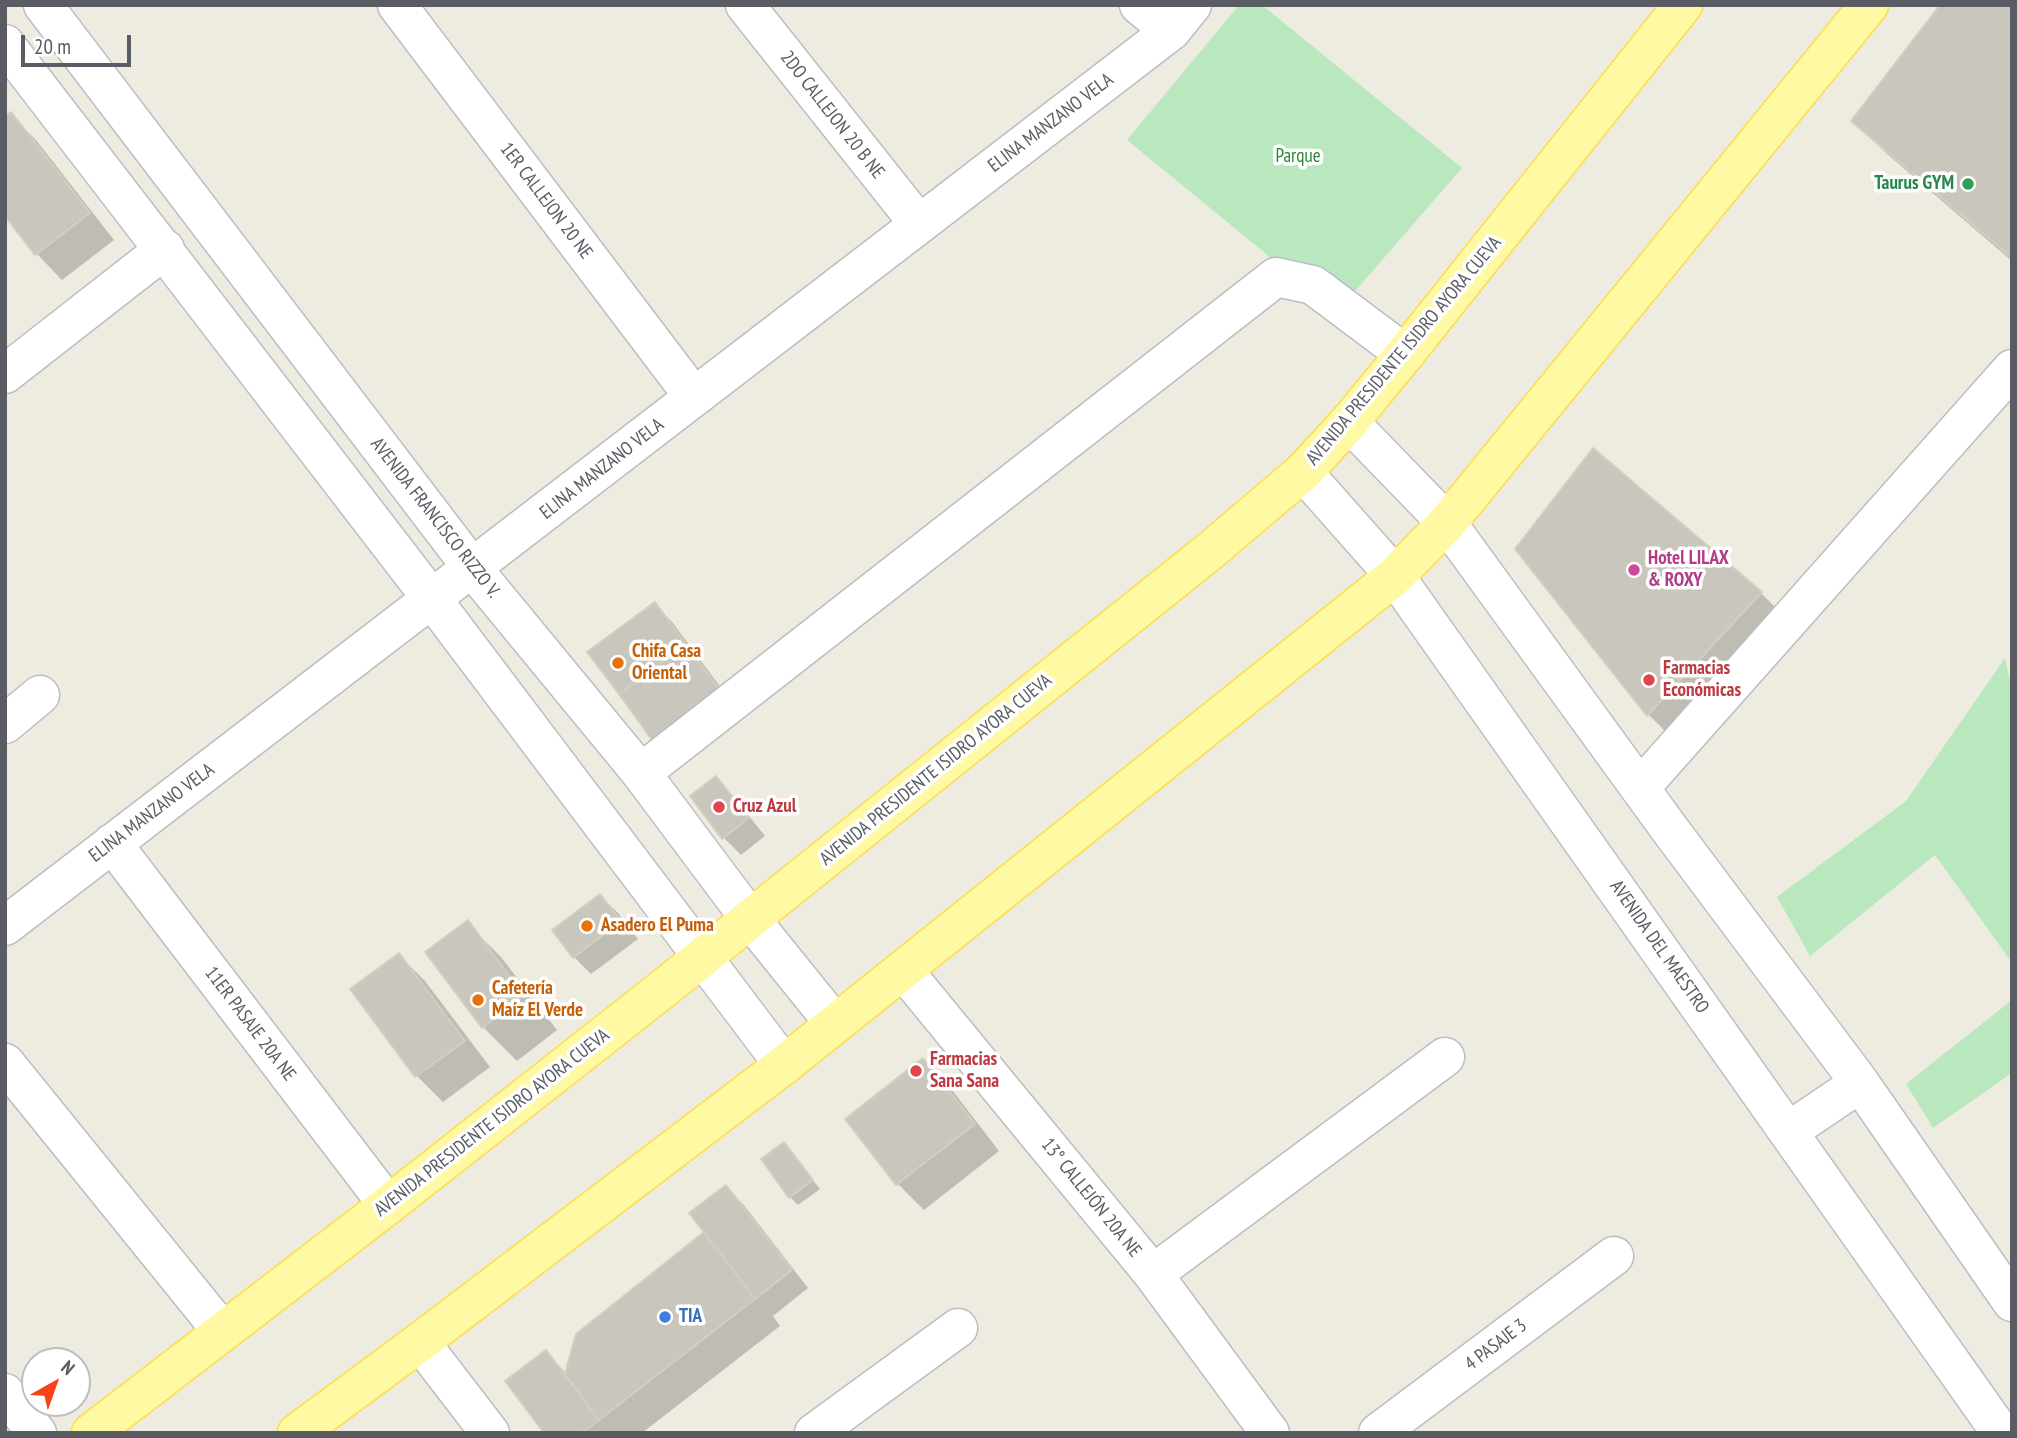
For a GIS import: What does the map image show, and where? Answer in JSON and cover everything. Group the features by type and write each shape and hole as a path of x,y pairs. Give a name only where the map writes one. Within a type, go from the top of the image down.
{"main road":[{"name":"AVENIDA PRESIDENTE ISIDRO AYORA CUEVA","path":"91,1433 388,1205 751,919 1210,551 1303,472 1349,422 1405,354 1683,5"},
{"path":"297,1433 784,1065 1395,576 1447,523 1869,5"}],"street":[{"name":"AVENIDA FRANCISCO RIZZO V.","path":"43,5 472,569 641,773 751,919 835,1024"},
{"name":"1ER CALLEJON 20 NE","path":"397,5 694,397"},
{"name":"2DO CALLEJON 20 B NE","path":"746,5 919,224"},
{"path":"1139,5 1181,18"},
{"name":"ELINA MANZANO VELA","path":"5,926 919,224 1181,18"},
{"path":"5,44 165,249 784,1065"},
{"path":"5,374 165,249"},
{"path":"641,773 1276,277 1313,285 1405,354"},
{"path":"1640,788 2012,369"},
{"path":"1349,422 1447,523 1860,1083 2012,1302"},
{"name":"AVENIDA DEL MAESTRO","path":"1303,472 1395,576 2001,1433"},
{"path":"5,724 40,695"},
{"name":"11ER PASAJE 20A NE","path":"112,844 388,1205"},
{"name":"13° CALLEJÓN 20A NE","path":"903,970 1153,1274 1270,1433"},
{"path":"1153,1274 1446,1057"},
{"path":"5,1063 222,1331"},
{"path":"1789,1131 1860,1083"},
{"name":"4 PASAJE 3","path":"1378,1433 1614,1256"},
{"path":"814,1433 958,1328"},
{"path":"420,1342 490,1433"},
{"path":"5,1393 37,1433"}],"green space":[{"name":"Parque","path":"1239,5 1262,5 1462,168 1337,312 1127,140"},
{"path":"2005,658 2012,690 2012,963 1935,855 1810,956 1777,897 1906,801"},
{"path":"2012,1000 2012,1073 1933,1128 1906,1084"}],"building":[{"name":"Taurus GYM","path":"1940,5 2012,5 2012,258 1851,121"},
{"path":"11,112 90,213 35,255 5,216 5,116"},
{"name":"Hotel LILAX & ROXY","path":"1593,448 1762,592 1647,716 1515,549"},
{"path":"655,602 686,645 619,694 587,652"},
{"path":"686,645 720,690 652,740 619,694"},
{"name":"Cruz Azul","path":"716,776 749,818 722,839 690,796"},
{"name":"Asadero El Puma","path":"600,894 621,921 573,958 552,930"},
{"path":"468,920 524,996 482,1028 425,952"},
{"path":"399,953 465,1041 415,1077 350,989"},
{"path":"923,1058 975,1124 896,1185 845,1119"},
{"path":"784,1142 813,1180 789,1198 761,1159"},
{"path":"726,1185 792,1270 755,1299 689,1213"},
{"name":"TIA","path":"704,1232 755,1299 599,1420 565,1374 576,1334"},
{"path":"546,1350 599,1420 582,1433 544,1433 505,1381"}],"place":[{"name":"Taurus GYM","path":"1968,184"},
{"name":"Hotel LILAX & ROXY","path":"1634,570"},
{"name":"Chifa Casa Oriental","path":"618,663"},
{"name":"Farmacias Económicas","path":"1649,680"},
{"name":"Cruz Azul","path":"719,807"},
{"name":"Asadero El Puma","path":"587,926"},
{"name":"Cafetería Maíz El Verde","path":"478,1000"},
{"name":"Farmacias Sana Sana","path":"916,1071"},
{"name":"TIA","path":"665,1317"}]}
